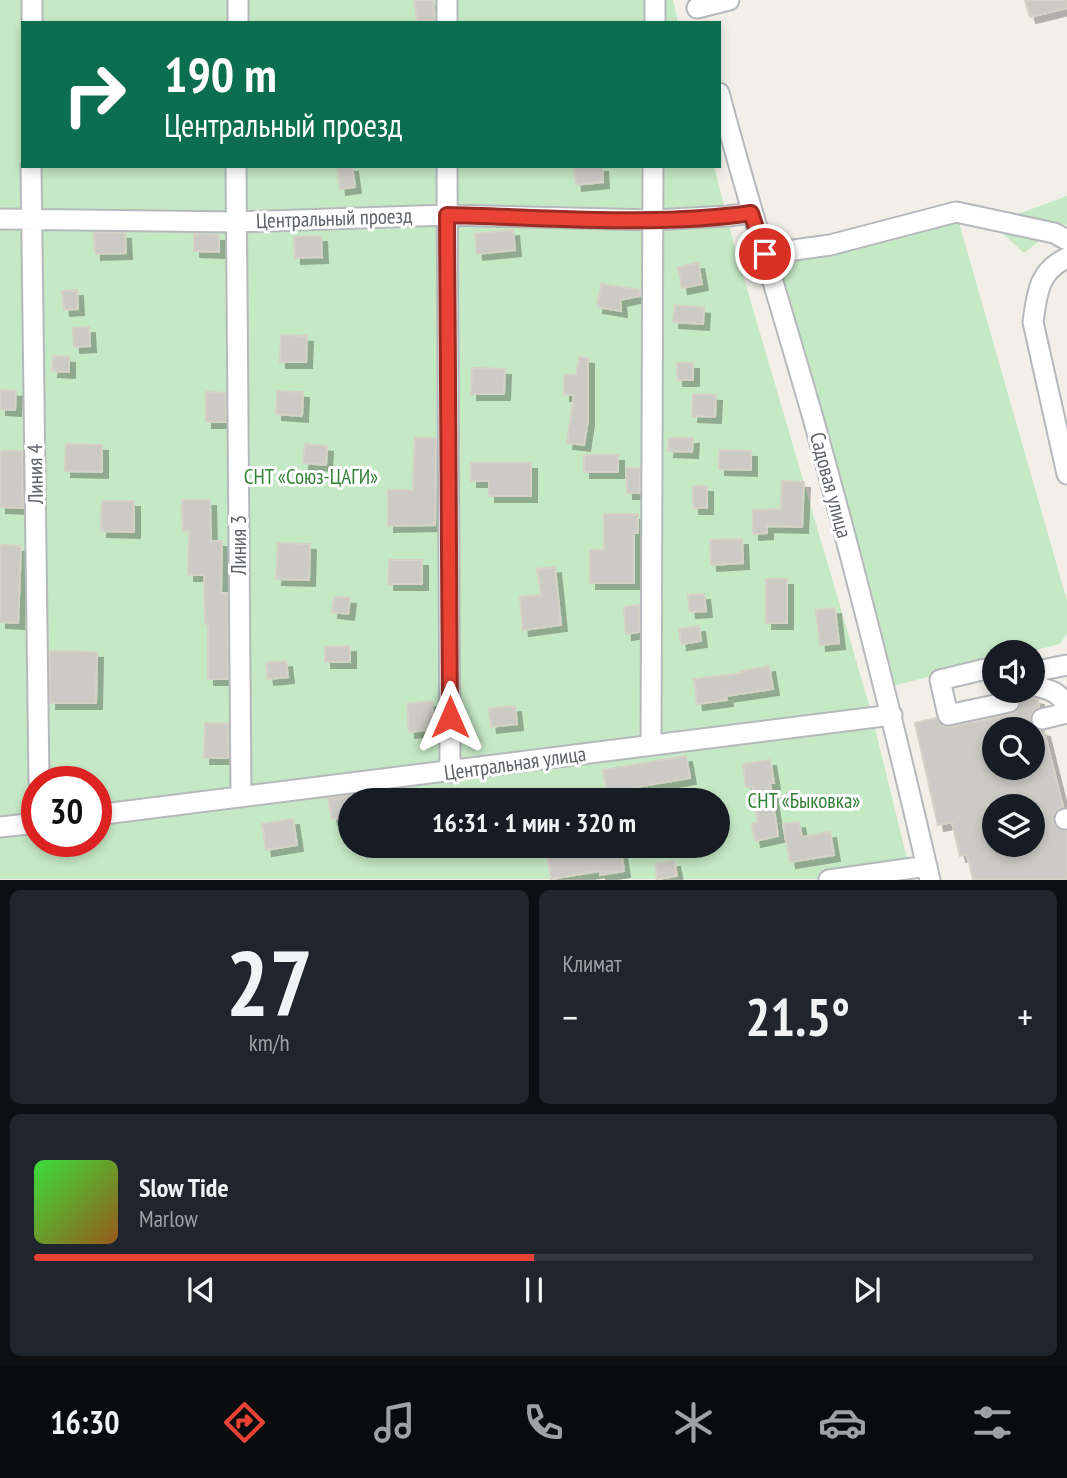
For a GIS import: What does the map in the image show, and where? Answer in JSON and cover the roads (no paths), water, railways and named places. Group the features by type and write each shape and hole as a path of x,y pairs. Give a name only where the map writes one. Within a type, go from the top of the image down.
{"street":[{"path":"32,0 32,21"},
{"path":"238,0 238,21"},
{"path":"447,0 447,21"},
{"path":"655,0 655,21"},
{"path":"697,10 729,0"},
{"name":"Садовая улица","path":"721,100 751,213 813,421 892,715 929,873"},
{"name":"Линия 4","path":"32,168 39,766"},
{"name":"Линия 3","path":"236,168 241,797"},
{"path":"447,168 450,772"},
{"path":"651,745 653,168"},
{"path":"765,254 830,245 956,212 1054,233 1067,240"},
{"name":"Центральный проезд","path":"0,219 236,222 447,215 653,220 751,213"},
{"path":"1067,258 1044,274 1036,298 1033,323 1067,474"},
{"path":"1045,669 1067,665"},
{"path":"982,670 940,680 948,715 1004,703"},
{"path":"943,692 982,684"},
{"path":"1045,688 1053,690 1065,702 1067,711 1045,718"},
{"name":"Центральная улица","path":"112,813 892,715"},
{"path":"0,827 21,825"},
{"path":"829,880 929,873"}],"park label":[{"name":"СНТ «Союз-ЦАГИ»","path":"311,476"},
{"name":"СНТ «Быковка»","path":"804,800"}]}
